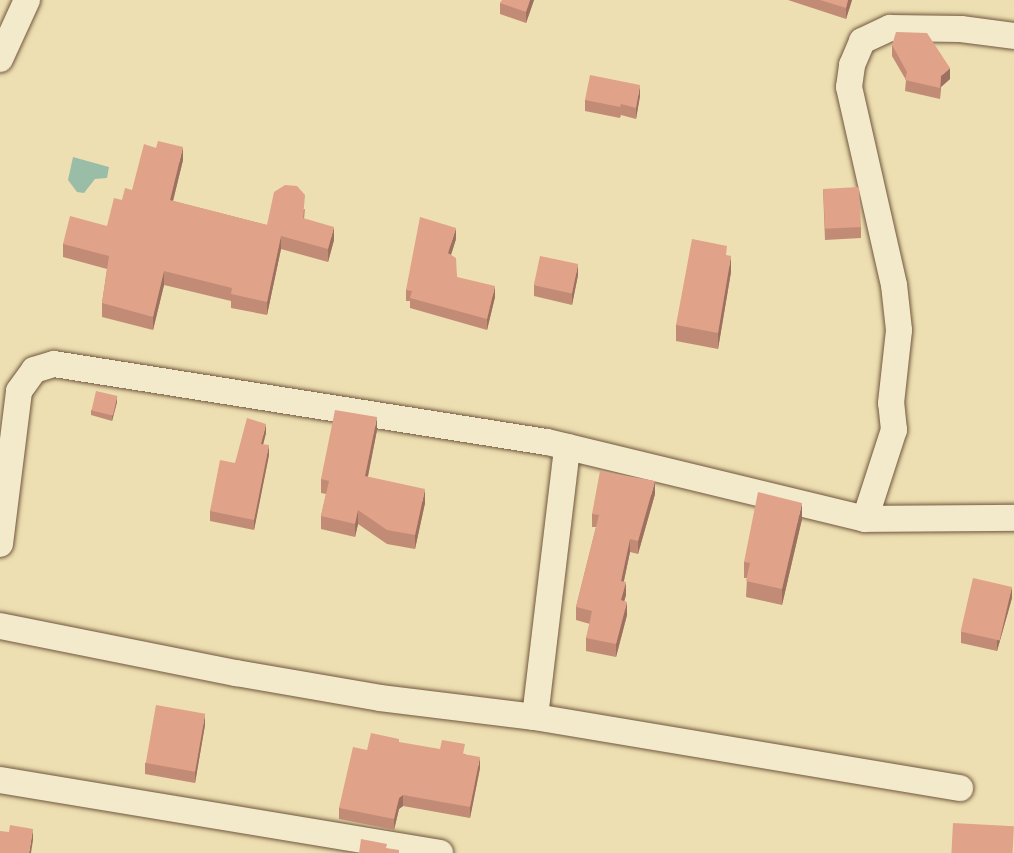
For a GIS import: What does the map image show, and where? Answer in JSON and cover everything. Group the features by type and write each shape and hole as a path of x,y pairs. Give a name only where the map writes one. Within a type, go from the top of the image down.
{"street":[{"path":"0,59 27,0"},
{"path":"865,519 894,430 891,403 899,330 894,285 849,87 852,65 862,41 890,28 961,29 1014,36"},
{"path":"1,530 19,391 25,378 42,366 54,364 567,447 865,519 1014,518"},
{"path":"535,717 567,447"},
{"path":"0,626 236,673 380,698 535,717 960,789"},
{"path":"0,780 440,853"}],"shaded area":[{"path":"73,157 109,167 107,178 95,179 84,193 77,192 68,180"}],"building":[{"path":"502,0 530,0 526,12 500,3"},
{"path":"820,0 848,0 846,8"},
{"path":"896,32 927,33 950,68 941,76 940,88 905,80 907,72 892,45"},
{"path":"590,75 640,85 636,108 585,100"},
{"path":"158,141 183,147 170,200 267,225 274,192 285,185 297,186 305,195 303,218 334,227 328,249 281,236 267,302 231,294 232,288 164,271 153,317 102,303 109,256 63,244 70,216 107,226 114,198 122,200 125,188 132,190 144,144 156,148"},
{"path":"859,187 861,227 825,229 823,189"},
{"path":"420,217 456,228 448,253 456,258 457,277 495,286 487,319 410,298 412,291 406,290"},
{"path":"692,239 727,246 726,255 731,256 718,333 676,325"},
{"path":"540,256 578,264 572,293 534,285"},
{"path":"96,391 117,396 113,415 92,410"},
{"path":"335,410 377,417 365,476 425,489 415,535 387,530 358,510 355,524 321,516 329,481 321,479"},
{"path":"247,418 266,424 261,444 269,445 254,520 210,511 220,460 235,463"},
{"path":"600,471 655,481 638,541 630,539 621,581 626,582 621,600 627,602 616,644 586,638 592,611 576,607 599,515 592,514"},
{"path":"758,492 802,503 782,589 746,581 750,563 744,562"},
{"path":"973,578 1012,587 1000,641 961,632"},
{"path":"156,705 205,714 195,772 146,763"},
{"path":"371,733 399,739 399,742 440,749 442,740 465,744 463,754 480,757 470,807 403,795 399,798 394,819 339,808 353,747 367,750"},
{"path":"953,823 1014,826 1013,853 951,853"},
{"path":"10,825 33,829 29,853 0,853 0,831 9,832"},
{"path":"361,839 387,844 386,848 399,850 399,853 359,853"}]}
